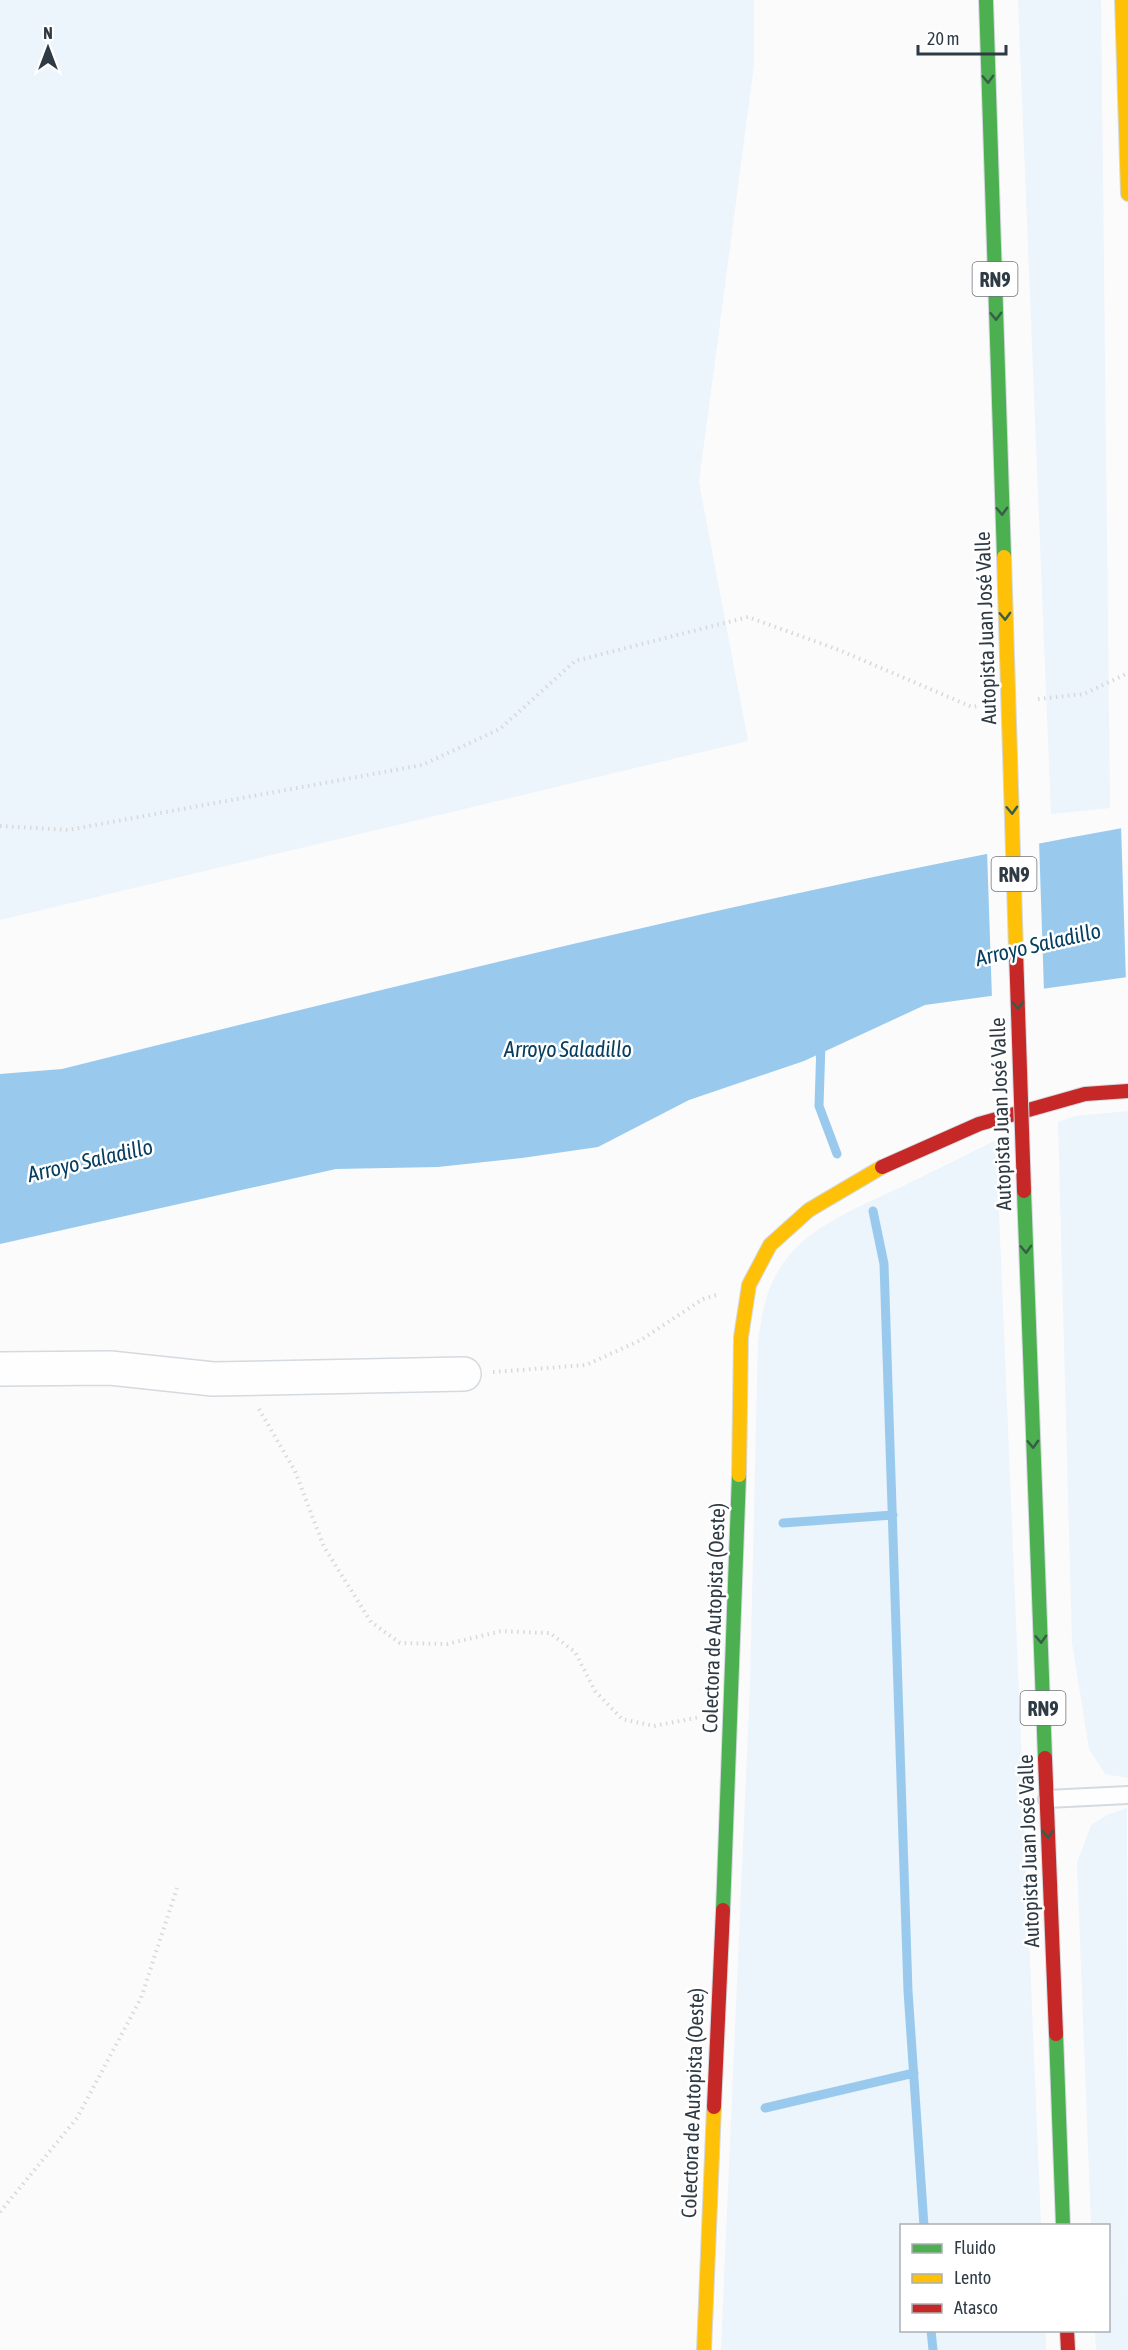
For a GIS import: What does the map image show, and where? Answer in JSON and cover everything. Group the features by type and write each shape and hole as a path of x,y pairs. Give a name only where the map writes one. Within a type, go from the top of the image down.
{"main road":[{"name":"Autopista Juan José Valle","path":"986,0 1023,1191 1063,2224"},
{"path":"1122,0 1128,194"},
{"name":"Colectora de Autopista (Oeste)","path":"704,2350 712,2102 732,1700 741,1337 748,1285 770,1245 808,1209 891,1162 979,1124 1085,1094 1128,1091"},
{"path":"1067,2332 1068,2350"}],"street":[{"path":"0,1369 110,1368 213,1379 464,1374"}],"lane":[{"path":"1047,1798 1128,1795"}],"path":[{"path":"0,826 68,830 422,765 500,729 575,661 748,616 839,650 972,706 983,705"},
{"path":"1028,700 1084,694 1128,673"},
{"path":"464,1374 586,1365 641,1340 703,1299 748,1285"},
{"path":"213,1379 259,1409 295,1471 324,1547 371,1623 400,1643 447,1644 502,1631 550,1633 575,1653 595,1691 622,1719 654,1726 695,1719 732,1700"},
{"path":"0,2212 77,2118 141,1998 177,1888"}],"shaded area":[{"path":"0,0 754,0 754,65 699,482 748,741 0,920"},
{"path":"1018,0 1101,0 1110,808 1051,814"},
{"path":"1128,1111 1127,1778 1105,1774 1089,1749 1072,1643 1058,1122 1076,1116"},
{"path":"996,1140 1041,2224 900,2224 900,2332 1046,2332 1046,2350 721,2350 750,1684 758,1341 769,1291 786,1259 813,1233 846,1213"},
{"path":"1127,1808 1128,2350 1096,2350 1095,2332 1110,2332 1110,2224 1091,2224 1077,1863 1091,1825 1107,1815"}],"water":[{"name":"Arroyo Saladillo","path":"1128,827 1128,977 925,1005 804,1061 689,1100 598,1147 438,1167 336,1169 0,1244 0,1074 62,1069 593,939 860,880"}],"pier":[{"path":"1128,824 1128,980 1126,981 1121,825"},
{"path":"1039,840 1044,992 992,999 987,850"}],"waterway":[{"path":"821,1043 819,1106 837,1154"},
{"path":"873,1211 884,1264 908,1991 924,2224"},
{"path":"783,1523 893,1515"},
{"path":"765,2108 914,2073"},
{"path":"931,2332 933,2350"}],"traffic: fast":[{"path":"986,0 1004,557"},
{"path":"1024,1191 1045,1758"},
{"path":"723,1910 739,1475"},
{"path":"1056,2034 1063,2224"}],"traffic: slow":[{"path":"1122,0 1128,194"},
{"path":"1004,557 1016,951"},
{"path":"739,1475 741,1337 749,1285 770,1245 809,1210 882,1167"},
{"path":"704,2350 714,2107"}],"traffic: jam":[{"path":"1016,951 1024,1191"},
{"path":"882,1167 979,1124 1085,1094 1128,1091"},
{"path":"1045,1758 1056,2034"},
{"path":"714,2107 723,1910"},
{"path":"1067,2332 1068,2350"}]}
